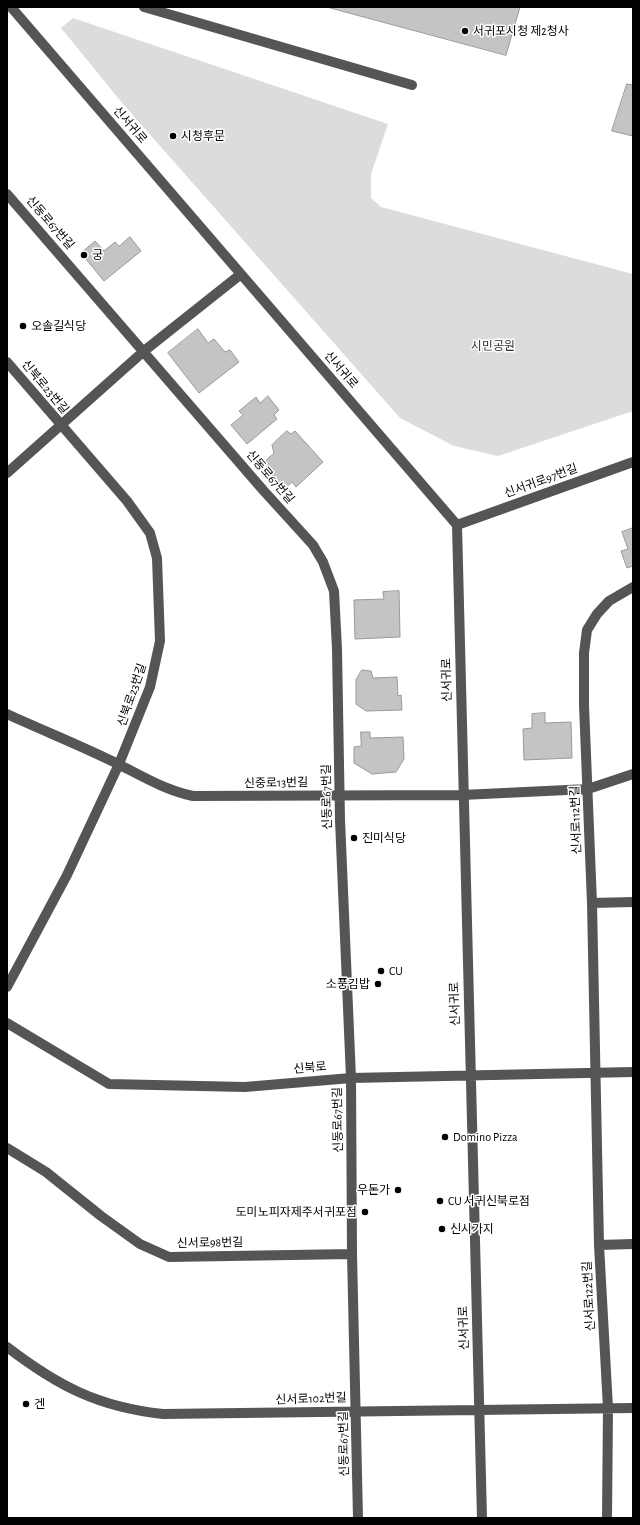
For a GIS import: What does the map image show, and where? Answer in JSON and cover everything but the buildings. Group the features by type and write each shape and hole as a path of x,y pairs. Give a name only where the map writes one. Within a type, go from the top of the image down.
{"street":[{"name":"신서귀로","path":"11,7 457,525 462,795 482,1518"},
{"path":"144,7 412,84"},
{"name":"신동로67번길","path":"7,194 313,545 323,562 334,591 351,1078 352,1254 358,1518"},
{"path":"7,473 144,351 241,274"},
{"name":"신북로23번길","path":"7,362 141,519 150,533 156,558 160,641 158,658 150,687 119,764 67,875 7,987"},
{"name":"신서귀로97번길","path":"457,525 633,462"},
{"name":"신서로112번길","path":"596,1073 584,653 587,630 596,614 609,601 633,588"},
{"name":"신중로13번길","path":"7,714 119,764 154,784 175,792 194,796 462,795 588,789 633,774"},
{"path":"592,903 633,902"},
{"name":"신북로","path":"7,1023 109,1084 245,1087 351,1078 633,1072"},
{"name":"신서로122번길","path":"596,1073 599,1245 608,1408 607,1518"},
{"name":"신서로98번길","path":"7,1148 46,1172 100,1216 140,1244 169,1257 352,1254"},
{"path":"599,1245 633,1244"},
{"name":"신서로102번길","path":"7,1347 48,1378 103,1402 141,1412 163,1414 356,1410 479,1411 633,1408"}],"green space":[{"name":"시민공원","path":"73,18 388,124 371,174 371,198 381,207 633,274 633,411 498,456 454,446 400,418 123,104 61,28"}],"place":[{"name":"서귀포시청 제2청사","path":"465,31"},
{"name":"시청후문","path":"173,136"},
{"name":"궁","path":"84,255"},
{"name":"오솔길식당","path":"23,326"},
{"name":"진미식당","path":"354,838"},
{"name":"CU","path":"381,971"},
{"name":"소풍김밥","path":"378,984"},
{"name":"Domino Pizza","path":"445,1137"},
{"name":"우돈가","path":"398,1190"},
{"name":"CU 서귀신북로점","path":"440,1201"},
{"name":"도미노피자제주서귀포점","path":"365,1212"},
{"name":"신시가지","path":"442,1229"},
{"name":"겐","path":"26,1404"}]}
